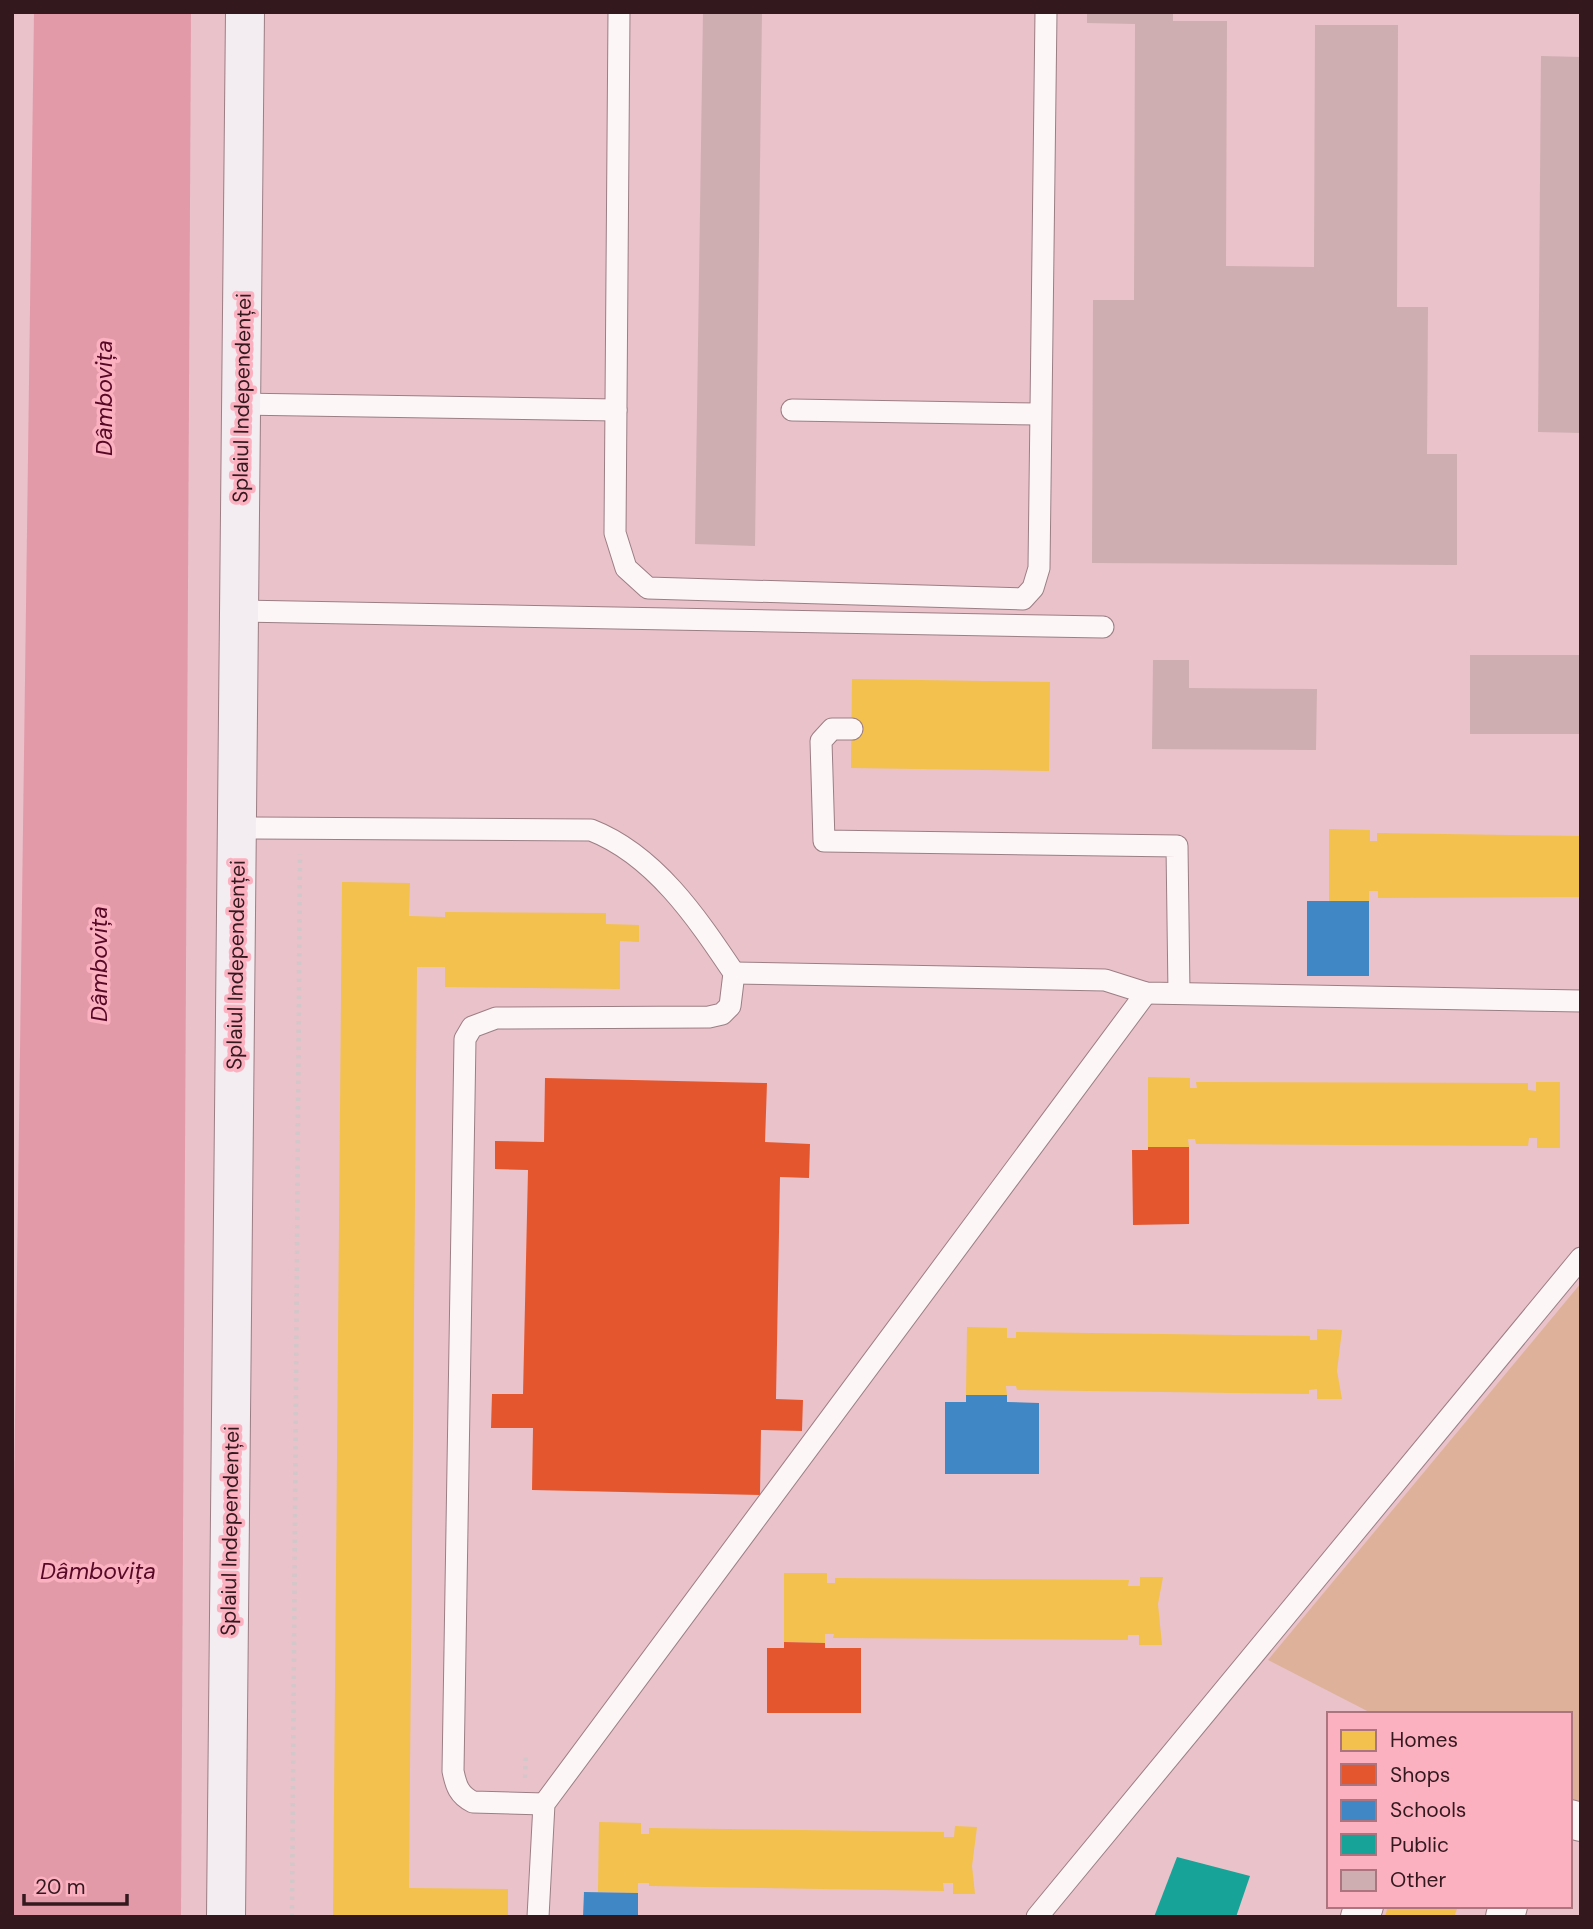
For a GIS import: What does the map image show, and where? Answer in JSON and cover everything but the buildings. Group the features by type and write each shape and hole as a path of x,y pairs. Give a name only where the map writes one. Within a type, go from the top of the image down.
{"main road":[{"name":"Splaiul Independenței","path":"226,1917 245,12"}],"lane":[{"path":"619,12 615,533 626,568 648,588 1023,599 1033,588 1039,568 1046,12"},
{"path":"242,404 616,410"},
{"path":"792,410 1039,414"},
{"path":"238,611 1103,627"},
{"path":"852,729 832,729 821,741 824,841 1177,846 1179,993"},
{"path":"237,828 591,830 624,846 670,889 696,918 734,973 730,1006 722,1014 709,1017 496,1018 472,1027 465,1039 453,1771 455,1784 463,1797 473,1802 544,1804"},
{"path":"734,973 1105,980 1146,993 1581,1001"},
{"path":"538,1917 544,1804 1146,993"},
{"path":"1037,1917 1581,1258"}],"path":[{"path":"292,1917 300,828"}],"shaded area":[{"path":"1581,1283 1581,1802 1572,1800 1572,1712 1369,1712 1268,1660"}],"water":[{"name":"Dâmbovița","path":"34,12 191,12 181,1917 12,1917 12,1645"}]}
